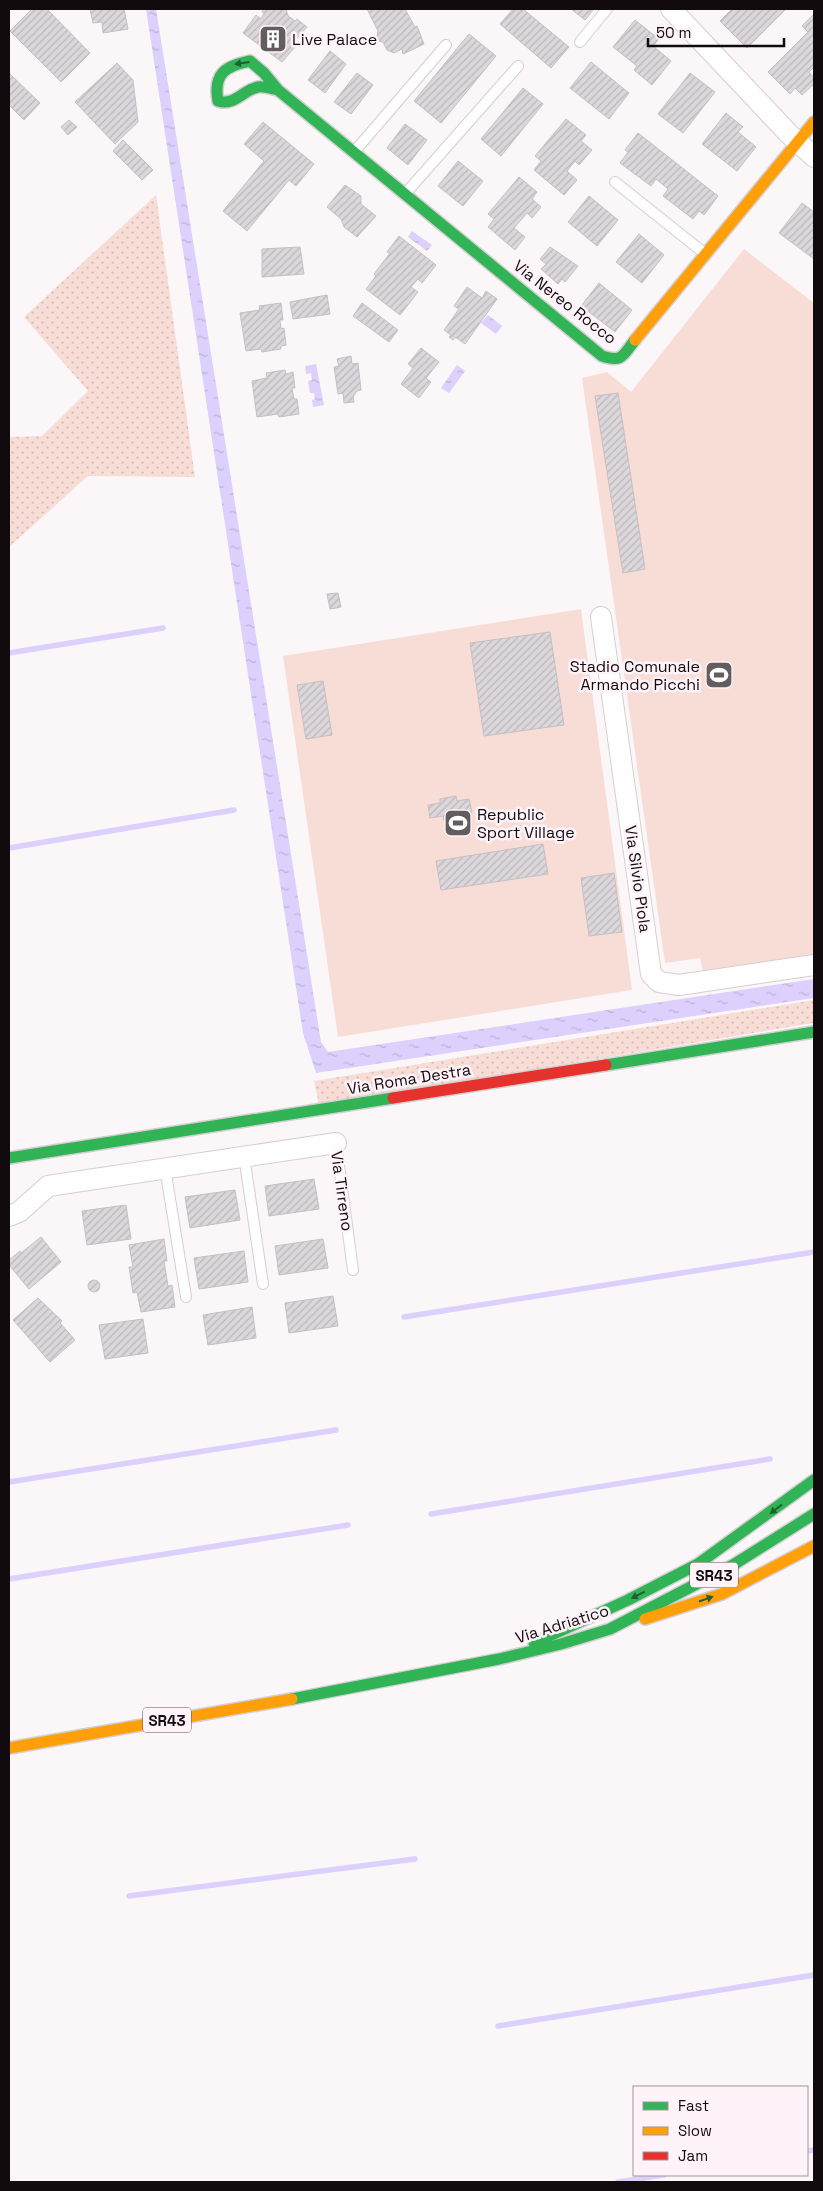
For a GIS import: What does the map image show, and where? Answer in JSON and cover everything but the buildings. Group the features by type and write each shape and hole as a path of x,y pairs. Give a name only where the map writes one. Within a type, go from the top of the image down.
{"street":[{"path":"671,9 814,157"},
{"name":"Via Nereo Rocco","path":"278,90 260,86 247,91 230,103 218,101 216,91 224,70 235,63 250,61 264,73 278,90 404,195 602,356 614,360 620,358 814,122"},
{"name":"Via Silvio Piola","path":"601,617 651,974 659,982 679,985 814,965"},
{"name":"Via Roma Destra","path":"9,1158 814,1032"},
{"name":"Via Tirreno","path":"9,1216 19,1212 48,1186 336,1143"},
{"path":"499,1660 628,1600 698,1564 771,1513 814,1480"},
{"name":"Via Adriatico","path":"9,1748 325,1693 499,1660 610,1629 733,1565 814,1514"},
{"path":"610,1629 722,1594 814,1546"}],"lane":[{"path":"580,42 607,9"},
{"path":"353,153 446,45"},
{"path":"404,195 518,66"},
{"path":"615,182 705,253"},
{"name":"Via Tirreno","path":"336,1143 354,1270"},
{"path":"244,1156 263,1284"},
{"path":"165,1168 186,1297"}],"shaded area":[{"path":"156,195 195,477 88,476 9,547 9,437 42,436 88,391 24,317"},
{"name":"Stadio Comunale Armando Picchi","path":"744,249 814,303 814,960 704,976 700,958 665,963 582,378 607,372 631,392"},
{"name":"Republic Sport Village","path":"581,609 632,990 338,1037 283,656"},
{"path":"814,1000 814,1023 319,1105 314,1081"}],"water":[{"path":"146,9 156,9 321,1042 328,1052 814,979 814,998 316,1073 303,1033"},
{"path":"412,231 432,245 427,251 408,237"},
{"path":"488,315 502,326 496,334 481,323"},
{"path":"316,364 324,405 313,407 314,393 310,393 308,381 312,380 311,373 306,374 305,366"},
{"path":"457,365 465,371 449,393 441,388"}],"waterway":[{"path":"9,653 163,628"},
{"path":"9,848 234,810"},
{"path":"404,1317 814,1252"},
{"path":"9,1482 336,1430"},
{"path":"431,1514 770,1459"},
{"path":"9,1579 348,1525"},
{"path":"129,1896 415,1859"},
{"path":"498,2026 814,1975"},
{"path":"808,2151 814,2150"},
{"path":"618,2182 657,2176"}],"traffic: fast":[{"path":"278,90 258,87 234,100 224,102 218,101 217,84 219,78 228,69 250,61 264,73 278,90 602,356 614,359 619,358 625,354 635,340"},
{"path":"606,1065 814,1032"},
{"path":"9,1158 393,1098"},
{"path":"534,1643 628,1600 698,1564 814,1480"},
{"path":"292,1699 499,1659 561,1644 610,1629 733,1565 814,1514"}],"traffic: slow":[{"path":"635,340 814,122"},
{"path":"645,1619 722,1594 814,1546"},
{"path":"9,1748 292,1699"}],"traffic: jam":[{"path":"393,1098 606,1065"}],"place":[{"name":"Live Palace","path":"273,39"},
{"name":"Stadio Comunale Armando Picchi","path":"719,675"},
{"name":"Republic Sport Village","path":"458,823"}]}
